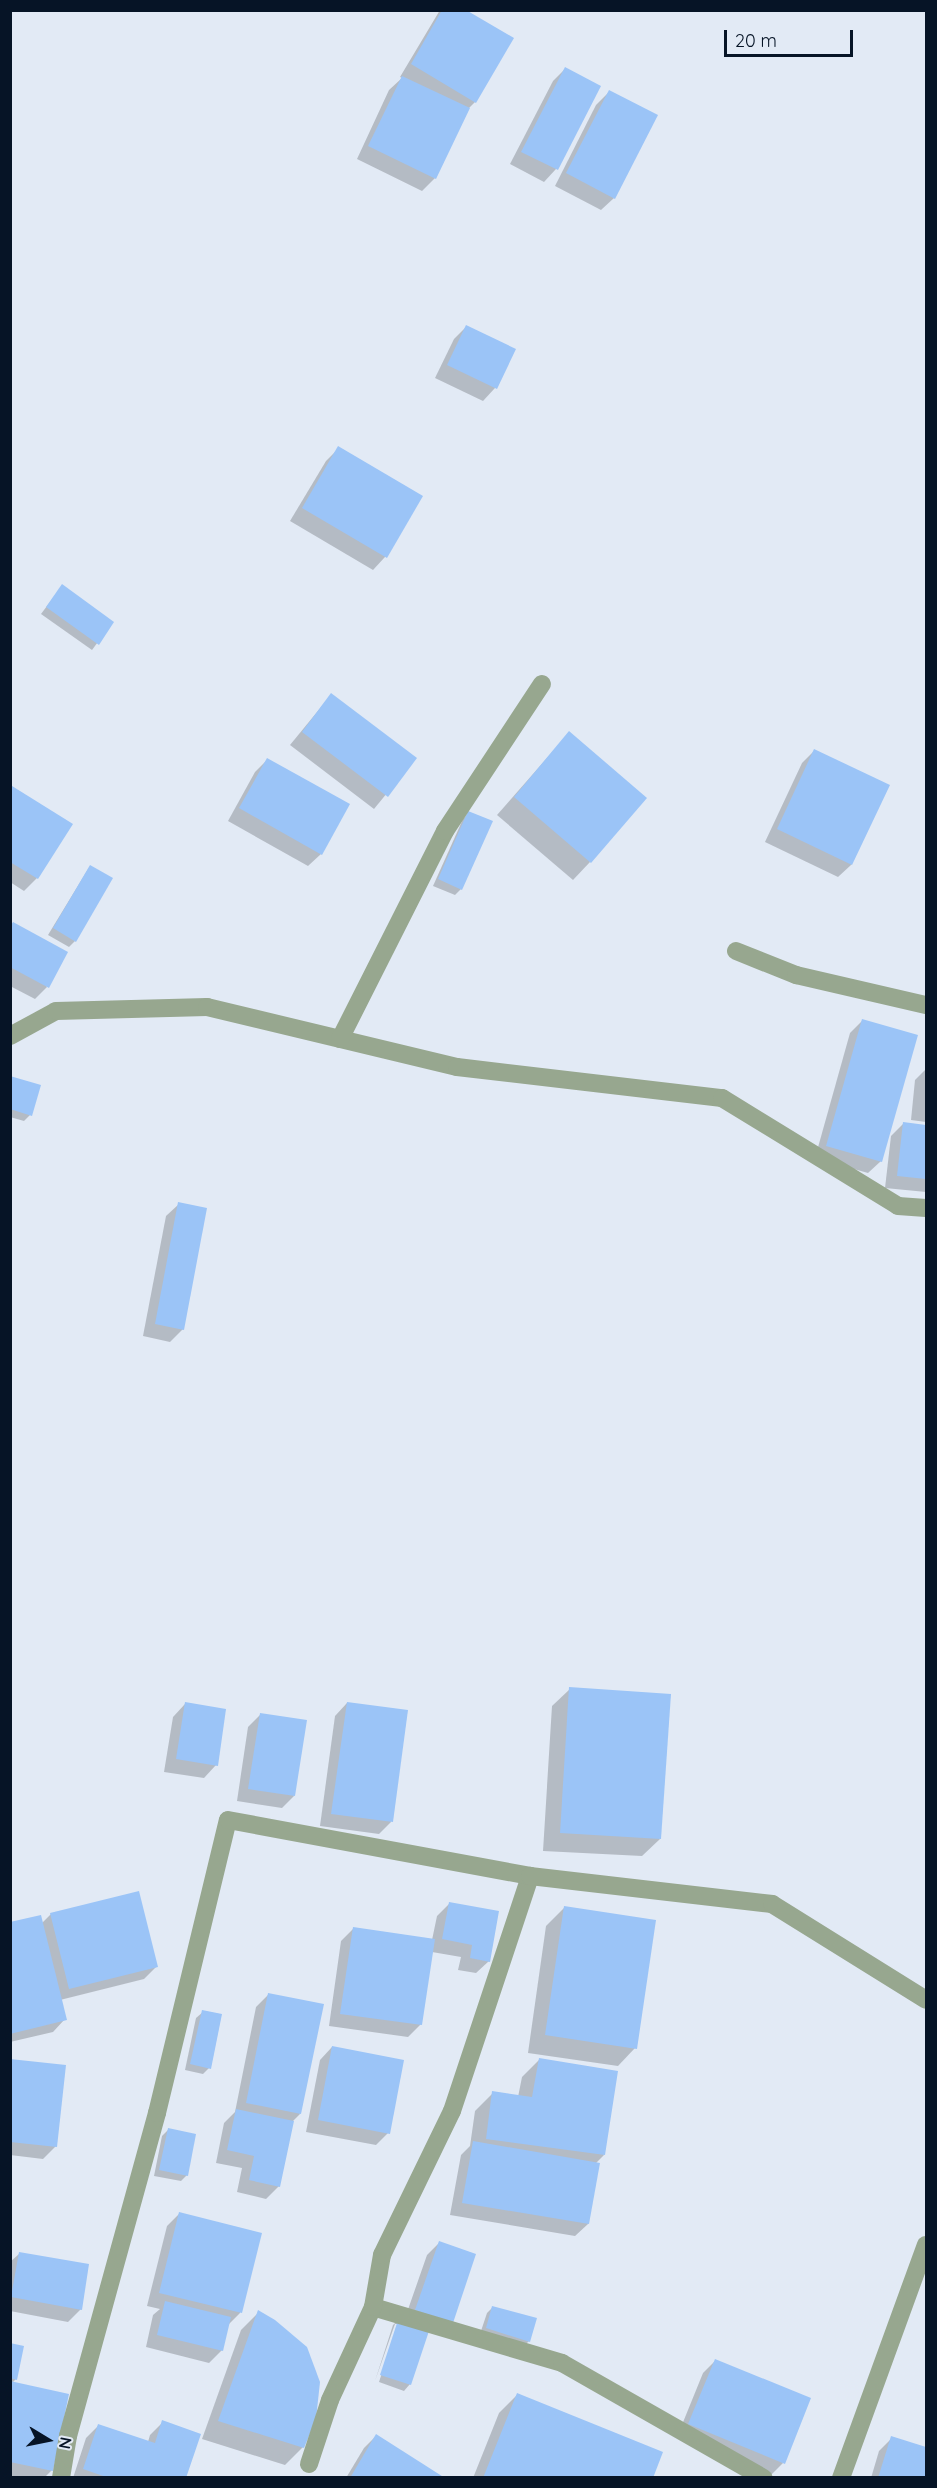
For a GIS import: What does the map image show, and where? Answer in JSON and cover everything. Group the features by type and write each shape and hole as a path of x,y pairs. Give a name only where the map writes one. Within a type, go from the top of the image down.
{"street":[{"path":"340,1039 445,831 542,684"},
{"path":"736,951 796,975 927,1005"},
{"path":"10,1036 56,1011 207,1007 457,1067 722,1098 898,1206 927,1208"},
{"path":"61,2478 69,2436 157,2113 228,1820 530,1876 772,1904 927,2000"},
{"path":"309,2463 330,2400 373,2307 381,2255 452,2111 530,1876"},
{"path":"841,2478 927,2245"},
{"path":"373,2307 562,2363 764,2478"}],"building":[{"path":"442,10 466,10 514,38 476,103 411,64"},
{"path":"565,67 601,86 558,170 521,152"},
{"path":"402,76 470,108 436,179 368,146"},
{"path":"609,90 658,115 615,199 566,173"},
{"path":"466,325 516,349 497,389 447,365"},
{"path":"338,446 423,496 387,558 302,508"},
{"path":"62,584 114,622 99,645 46,607"},
{"path":"331,693 417,758 388,797 302,732"},
{"path":"569,731 647,798 591,863 514,797"},
{"path":"814,749 890,785 852,865 777,829"},
{"path":"267,758 350,804 322,855 239,808"},
{"path":"12,786 73,824 38,879 10,862"},
{"path":"468,811 493,821 462,890 438,879"},
{"path":"90,865 113,878 76,942 53,928"},
{"path":"13,922 68,952 49,988 10,967 10,927"},
{"path":"862,1019 918,1035 882,1162 826,1146"},
{"path":"10,1076 41,1085 32,1116 10,1109"},
{"path":"903,1122 926,1125 926,1179 897,1176"},
{"path":"178,1202 207,1208 184,1330 155,1324"},
{"path":"569,1687 671,1694 661,1839 560,1833"},
{"path":"185,1702 226,1709 218,1766 176,1759"},
{"path":"347,1702 408,1710 393,1822 331,1814"},
{"path":"260,1713 307,1720 295,1796 248,1789"},
{"path":"139,1891 158,1967 69,1989 50,1913"},
{"path":"449,1902 499,1911 490,1962 470,1958 472,1945 442,1939"},
{"path":"564,1906 656,1920 637,2049 545,2035"},
{"path":"41,1915 67,2020 10,2034 10,1922"},
{"path":"353,1927 435,1939 422,2025 340,2014"},
{"path":"268,1993 324,2004 301,2114 246,2103"},
{"path":"202,2010 222,2014 211,2069 190,2064"},
{"path":"332,2046 404,2060 390,2134 318,2120"},
{"path":"539,2058 618,2071 605,2155 486,2139 492,2091 532,2097"},
{"path":"10,2059 66,2065 57,2147 10,2142"},
{"path":"236,2109 294,2121 280,2187 249,2180 254,2156 227,2150"},
{"path":"168,2128 196,2134 188,2176 159,2170"},
{"path":"473,2141 600,2163 589,2224 462,2203"},
{"path":"179,2212 262,2233 242,2313 159,2293"},
{"path":"439,2241 476,2254 453,2323 415,2310"},
{"path":"19,2252 89,2264 82,2310 11,2297"},
{"path":"165,2301 231,2317 223,2351 157,2335"},
{"path":"492,2306 537,2318 530,2342 486,2328"},
{"path":"258,2310 275,2320 307,2347 320,2382 316,2419 304,2448 218,2421"},
{"path":"399,2317 430,2328 411,2385 380,2375"},
{"path":"10,2343 24,2346 17,2380 10,2378"},
{"path":"715,2359 811,2398 785,2464 688,2424"},
{"path":"10,2381 69,2394 53,2471 10,2462"},
{"path":"517,2393 663,2452 653,2478 483,2478"},
{"path":"162,2420 201,2434 186,2478 109,2478 83,2469 98,2424 155,2443"},
{"path":"376,2434 445,2478 350,2478"},
{"path":"891,2436 926,2447 926,2478 878,2478"}]}
